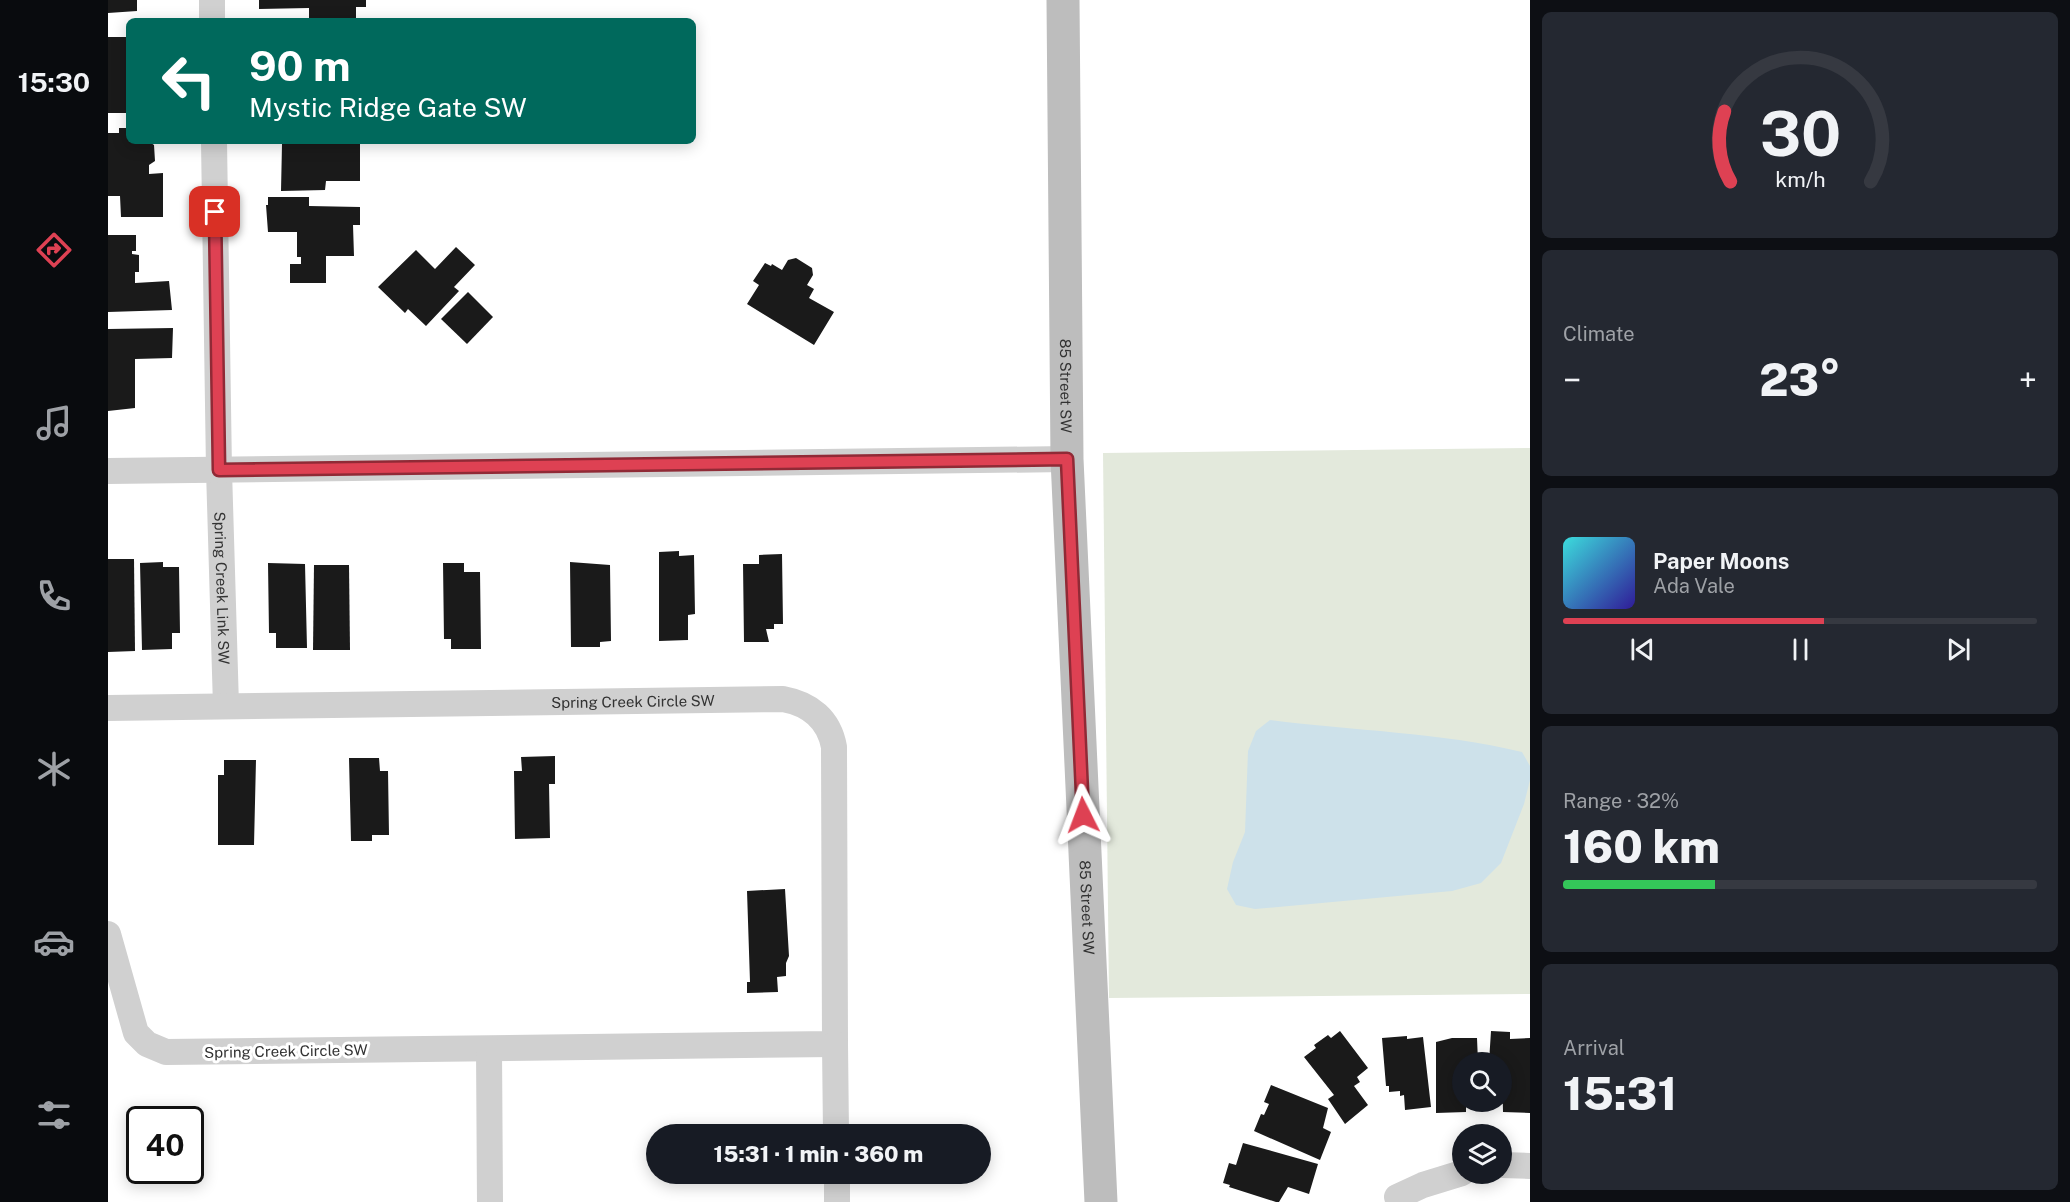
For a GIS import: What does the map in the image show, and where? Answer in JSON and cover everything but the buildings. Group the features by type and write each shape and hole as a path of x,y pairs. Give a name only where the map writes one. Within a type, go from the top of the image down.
{"street":[{"path":"212,0 212,18"},
{"name":"85 Street SW","path":"1063,0 1067,459 1101,1202"},
{"name":"Spring Creek Link SW","path":"214,144 219,470 226,706"},
{"path":"108,471 1067,459"},
{"name":"Spring Creek Circle SW","path":"108,708 783,699 809,708 829,727 834,747 836,1124"},
{"name":"Spring Creek Circle SW","path":"108,934 136,1033 147,1044 166,1052 835,1044"},
{"path":"489,1049 490,1202"},
{"path":"1512,1165 1530,1166"},
{"path":"1397,1197 1423,1185 1452,1176"},
{"path":"837,1184 837,1202"}],"shaded area":[{"path":"1530,448 1530,994 1109,998 1103,453"}],"water":[{"path":"1270,720 1428,736 1522,752 1530,766 1530,780 1524,804 1501,863 1481,883 1452,891 1255,909 1236,905 1227,889 1233,862 1245,832 1248,751 1256,731"}],"route":[{"path":"215,212 219,470 1067,459 1083,815"}]}
